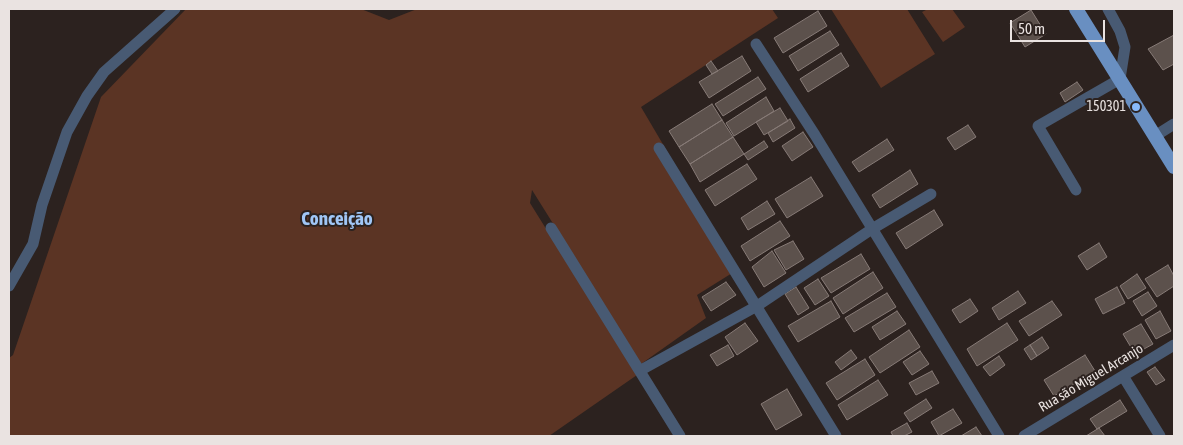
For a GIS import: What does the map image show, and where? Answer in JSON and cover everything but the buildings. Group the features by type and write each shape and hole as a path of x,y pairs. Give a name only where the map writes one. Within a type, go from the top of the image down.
{"main road":[{"path":"1076,9 1174,167"}],"street":[{"path":"9,286 33,244 42,205 67,132 87,96 104,72 175,9"},
{"path":"1076,190 1038,126 1120,79 1125,47 1120,31 1108,9"},
{"path":"756,44 815,135 998,436"},
{"path":"1155,136 1174,124"},
{"path":"659,148 836,436"},
{"path":"640,370 757,306 872,229 931,194"},
{"path":"551,228 680,436"},
{"name":"Rua são Miguel Arcanjo","path":"1024,436 1174,345"},
{"name":"Rua são Miguel Arcanjo","path":"1123,376 1160,436"}],"shaded area":[{"path":"186,9 361,9 389,20 417,9 772,9 778,18 641,107 737,270 697,295 706,318 641,364 532,190 530,203 637,375 549,436 9,436 9,358 13,355 101,97"},
{"path":"831,9 907,9 935,54 881,88"},
{"path":"928,9 952,9 965,27 943,42 922,12"}],"place":[{"name":"150301","path":"1136,107"}],"district":[{"name":"Conceição","path":"337,219"}]}
